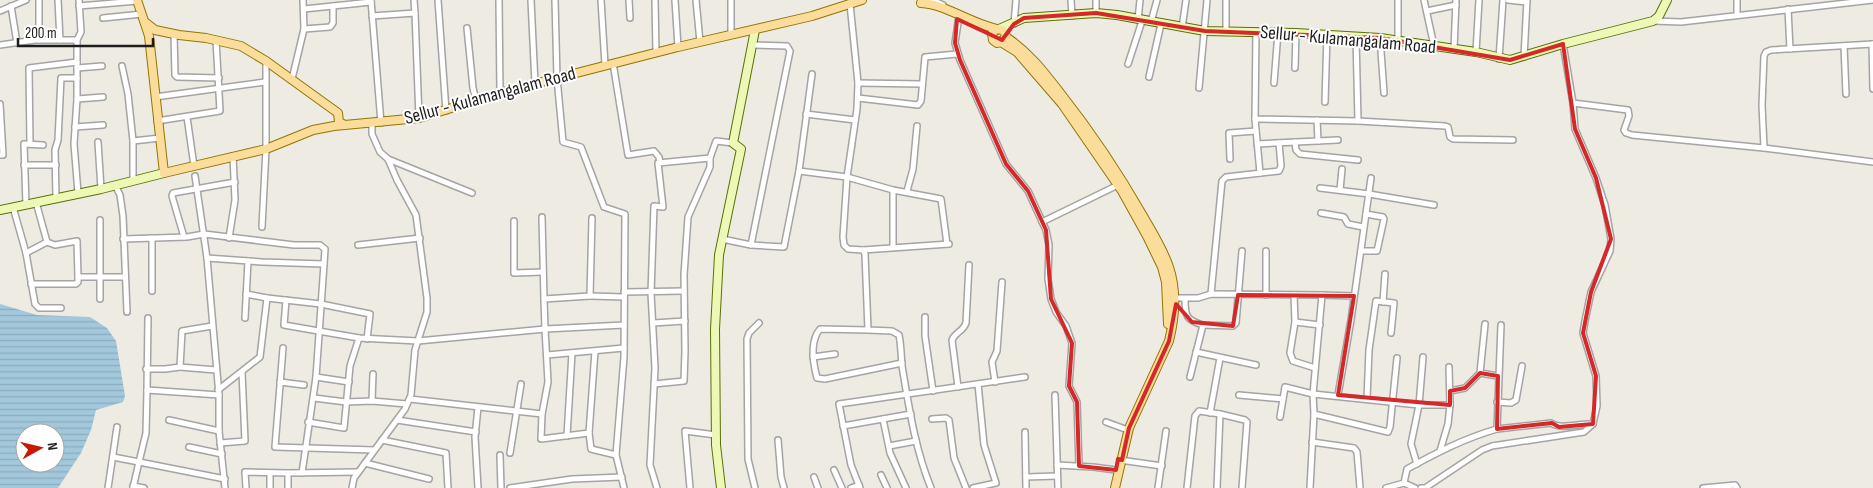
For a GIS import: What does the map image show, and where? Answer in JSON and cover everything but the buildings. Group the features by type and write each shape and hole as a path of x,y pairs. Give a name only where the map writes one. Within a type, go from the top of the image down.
{"main road":[{"path":"137,0 149,36 164,173"},
{"name":"Sellur - Kulamangalam Road","path":"0,210 101,189 233,158 266,149 313,130 420,118 500,93 656,52 812,16 862,0"},
{"path":"911,0 920,3 930,3 958,18 1000,34 1062,104 1118,185 1162,267 1171,298 1166,334 1125,428 1115,488"},
{"path":"1653,21 1662,10 1666,0"},
{"name":"Sellur - Kulamangalam Road","path":"1014,24 1029,18 1096,13 1117,15 1182,28 1226,33 1256,31 1380,38 1476,52 1499,59 1510,60 1653,21"},
{"path":"958,18 1000,34 1028,54 1042,70 1086,126 1124,184 1169,265 1174,316 1169,341 1129,428 1111,488"},
{"path":"146,23 155,30 241,46 266,61 338,113 339,122 345,125"},
{"path":"1000,34 1014,24"},
{"path":"721,488 716,435 716,329 719,255 741,149 733,143 755,30"}],"street":[{"path":"0,11 15,3 26,0"},
{"path":"39,0 39,40"},
{"path":"58,0 60,40"},
{"path":"78,194 74,144 77,99 77,40 81,32 79,3 137,0"},
{"path":"292,79 304,28 303,0"},
{"path":"414,0 420,118"},
{"path":"438,0 446,111"},
{"path":"498,0 500,93"},
{"path":"531,0 535,84"},
{"path":"555,0 557,78 563,142 581,147 604,207 625,214 624,348 616,455 624,488"},
{"path":"601,0 609,64 628,154 654,151 659,157 660,162 658,163 663,207 654,206 651,293 654,384 650,465 656,488"},
{"path":"629,0 630,18"},
{"path":"655,0 656,52"},
{"path":"675,0 678,47"},
{"path":"696,0 700,42"},
{"path":"731,0 731,35"},
{"path":"932,0 992,25 1000,34"},
{"path":"1014,24 1016,0"},
{"path":"1071,0 1072,16"},
{"path":"1096,0 1096,13"},
{"path":"1128,64 1140,20 1140,0"},
{"path":"1152,22 1157,0"},
{"path":"1182,28 1186,0"},
{"path":"1199,88 1207,0"},
{"path":"1226,0 1226,33"},
{"path":"1398,0 1398,41"},
{"path":"1424,0 1434,46"},
{"path":"1476,52 1479,0"},
{"path":"1499,59 1503,0"},
{"path":"1508,0 1526,1 1524,57"},
{"path":"1737,0 1737,14"},
{"path":"1653,21 1681,22 1737,14 1873,0"},
{"path":"304,9 371,1 381,123"},
{"path":"1427,11 1456,2 1454,50"},
{"path":"15,3 17,43"},
{"path":"799,171 847,177 893,190 941,198 949,244 863,250 848,249 844,245 847,177 858,98 850,4"},
{"path":"304,28 330,27 332,25 333,6"},
{"path":"1788,9 1790,49"},
{"path":"103,18 142,14"},
{"path":"372,16 416,14"},
{"path":"958,18 955,43 958,54 1006,164 1028,191 1042,222 1049,245 1048,279 1051,299 1056,312 1066,326 1072,343 1069,386 1077,402 1079,466"},
{"path":"1149,77 1161,24"},
{"path":"467,28 476,101"},
{"path":"1256,31 1255,119 1260,173"},
{"path":"1274,83 1278,32"},
{"path":"1295,68 1296,33"},
{"path":"174,34 175,75 177,78 219,78"},
{"path":"1326,102 1327,34"},
{"path":"1356,37 1358,121"},
{"path":"1380,38 1384,93"},
{"path":"0,45 39,40 77,40"},
{"path":"157,121 220,111 216,40"},
{"path":"1421,488 1425,488 1482,450 1492,446 1584,432 1593,424 1597,406 1596,376 1583,333 1591,292 1610,251 1611,239 1605,205 1596,178 1575,129 1573,103 1563,44"},
{"path":"1764,148 1762,105 1764,56 1766,52 1771,50 1873,44 1873,89"},
{"path":"751,244 790,51 786,46 752,45"},
{"path":"1844,46 1846,94"},
{"path":"858,98 918,104 921,101 925,57 958,54"},
{"path":"262,227 266,149 266,61"},
{"path":"30,144 29,68 77,65 102,66"},
{"path":"122,66 128,94 133,141 133,180"},
{"path":"722,239 784,247 799,171 812,74"},
{"path":"56,197 61,78 77,78"},
{"path":"155,97 265,82"},
{"path":"858,83 922,84"},
{"path":"77,99 103,97"},
{"path":"1573,103 1628,110 1629,116 1624,130 1632,135 1764,148 1873,162"},
{"path":"0,104 3,155 0,155"},
{"path":"806,114 855,120"},
{"path":"187,116 194,166"},
{"path":"1255,119 1358,121 1445,126 1448,127 1450,137 1453,139 1513,140"},
{"path":"1317,120 1318,141"},
{"path":"372,123 372,134 380,152 388,159 472,193"},
{"path":"75,128 103,125"},
{"path":"907,191 914,169 917,126"},
{"path":"1230,159 1229,133 1256,131"},
{"path":"133,141 160,138"},
{"path":"1257,144 1338,140"},
{"path":"654,384 684,381 684,291 688,217 710,167 710,158 716,141 733,143"},
{"path":"98,142 101,189"},
{"path":"1295,142 1296,150 1300,154 1358,160"},
{"path":"1211,294 1222,181 1226,177 1279,171 1281,169 1279,143"},
{"path":"26,205 24,144 43,144"},
{"path":"229,238 235,200 233,158"},
{"path":"660,162 710,158"},
{"path":"352,488 354,478 409,401 415,350 427,312 416,215 388,159"},
{"path":"24,165 56,165"},
{"path":"1340,190 1342,169"},
{"path":"195,176 207,258 218,393 218,430 225,488"},
{"path":"1338,395 1371,178"},
{"path":"184,237 172,196 176,192 234,182"},
{"path":"115,185 120,195 127,312"},
{"path":"1042,222 1118,185"},
{"path":"1320,188 1434,205"},
{"path":"893,190 894,247"},
{"path":"36,202 49,244"},
{"path":"13,207 26,253 37,306 61,308"},
{"path":"1321,213 1344,217 1348,224 1363,228"},
{"path":"1360,251 1377,251 1384,219 1383,217 1366,214"},
{"path":"542,217 548,382 542,414 541,439 589,433"},
{"path":"590,296 592,218"},
{"path":"100,220 100,299"},
{"path":"514,221 514,273 543,272"},
{"path":"124,239 184,237 204,234 294,245 320,245 325,249 314,398 308,422 302,473"},
{"path":"152,238 152,291"},
{"path":"358,245 420,238"},
{"path":"26,253 49,244 77,241 78,282 76,284 31,284"},
{"path":"863,250 865,254 868,330"},
{"path":"1185,298 1185,310 1192,322 1203,325 1235,324 1242,251"},
{"path":"1266,251 1266,295"},
{"path":"207,258 324,264"},
{"path":"245,318 248,261"},
{"path":"958,387 952,340 954,336 964,329 966,323 969,265"},
{"path":"1382,302 1385,274"},
{"path":"78,276 100,278 125,277"},
{"path":"995,382 992,362 996,352 1002,282"},
{"path":"544,299 684,291"},
{"path":"246,294 321,304 370,314 367,339"},
{"path":"1171,298 1198,298 1211,294 1354,296"},
{"path":"1294,295 1295,322 1291,357 1293,361 1315,368"},
{"path":"1310,488 1314,414 1313,394 1322,295"},
{"path":"146,390 218,393 260,357 267,298"},
{"path":"286,300 284,326 367,339 418,341 545,329 624,324"},
{"path":"1367,399 1376,301 1394,304 1392,333"},
{"path":"144,488 133,487 146,433 148,318"},
{"path":"925,318 925,336 933,391"},
{"path":"653,323 685,321"},
{"path":"755,488 748,459 747,339 749,333 759,322"},
{"path":"1295,322 1320,325"},
{"path":"1450,391 1465,388 1480,373 1485,324"},
{"path":"1497,430 1501,324"},
{"path":"1190,377 1203,325"},
{"path":"180,367 182,331 212,326"},
{"path":"902,363 820,379 817,378 813,358 814,343 820,329 896,332 900,338 902,363 916,441 922,466 931,488"},
{"path":"308,422 344,428 350,366 358,338"},
{"path":"282,348 275,447 374,450"},
{"path":"547,355 624,348"},
{"path":"595,351 589,433 591,450 616,455"},
{"path":"1196,352 1256,366"},
{"path":"567,436 572,353"},
{"path":"813,358 835,354"},
{"path":"1416,464 1411,444 1419,405 1423,357"},
{"path":"1210,413 1220,358"},
{"path":"1314,414 1388,432 1397,358"},
{"path":"1497,402 1512,403 1516,400 1522,366"},
{"path":"146,369 165,370 180,367 216,370"},
{"path":"1440,451 1448,424 1450,405 1449,367"},
{"path":"220,443 245,441 242,372"},
{"path":"1480,373 1498,376"},
{"path":"372,401 373,374"},
{"path":"316,376 349,382"},
{"path":"851,488 859,486 851,465 839,404 1025,377"},
{"path":"280,382 304,385"},
{"path":"510,453 520,384"},
{"path":"973,488 997,486 984,444 978,384"},
{"path":"1280,417 1285,388 1313,394 1338,395 1419,405 1450,405"},
{"path":"1055,395 1058,488"},
{"path":"1239,395 1283,399"},
{"path":"314,398 346,402 409,401 542,414"},
{"path":"478,407 476,432 478,488"},
{"path":"1187,488 1196,416 1199,412 1220,414 1247,422 1242,488"},
{"path":"843,426 911,414"},
{"path":"1216,488 1220,414"},
{"path":"932,419 946,418 949,420 954,458 966,488"},
{"path":"883,419 890,453 906,488"},
{"path":"169,420 218,430"},
{"path":"397,420 476,432"},
{"path":"1106,422 1125,428"},
{"path":"1404,483 1407,469 1440,451 1480,434 1551,423 1558,427 1582,423 1593,424"},
{"path":"108,488 117,427"},
{"path":"690,488 685,431 716,435"},
{"path":"1158,488 1166,431"},
{"path":"1025,432 1026,488"},
{"path":"382,440 446,453 448,488"},
{"path":"778,440 781,477 784,488"},
{"path":"888,446 916,441"},
{"path":"1312,442 1354,448 1357,452 1360,488"},
{"path":"189,447 222,454"},
{"path":"500,455 501,488"},
{"path":"113,457 225,479"},
{"path":"1120,460 1162,466"},
{"path":"365,463 429,479"},
{"path":"1057,465 1116,470"},
{"path":"834,470 842,488"},
{"path":"246,488 245,472 358,472"},
{"path":"270,473 270,488"},
{"path":"288,473 288,488"},
{"path":"881,475 887,488"},
{"path":"1026,477 1057,476"},
{"path":"510,488 572,479 622,477"},
{"path":"814,477 818,488"},
{"path":"1386,488 1404,483 1415,488"},
{"path":"1703,488 1735,485 1738,488"}],"highlighted area":[{"path":"1096,13 1205,31 1380,38 1510,60 1563,44 1575,129 1596,178 1611,239 1591,292 1583,333 1596,376 1593,424 1559,427 1552,423 1497,429 1498,376 1480,373 1465,388 1450,391 1450,405 1338,395 1354,296 1238,295 1233,326 1192,322 1176,304 1169,341 1129,428 1122,460 1118,459 1116,470 1079,466 1077,402 1069,386 1072,343 1051,299 1046,230 1028,191 1006,164 960,60 955,43 957,19 1002,40 1014,24 1024,18"}],"water":[{"path":"0,304 37,315 90,317 107,328 116,341 125,396 123,402 96,410 91,430 81,453 58,488 0,488"}]}
